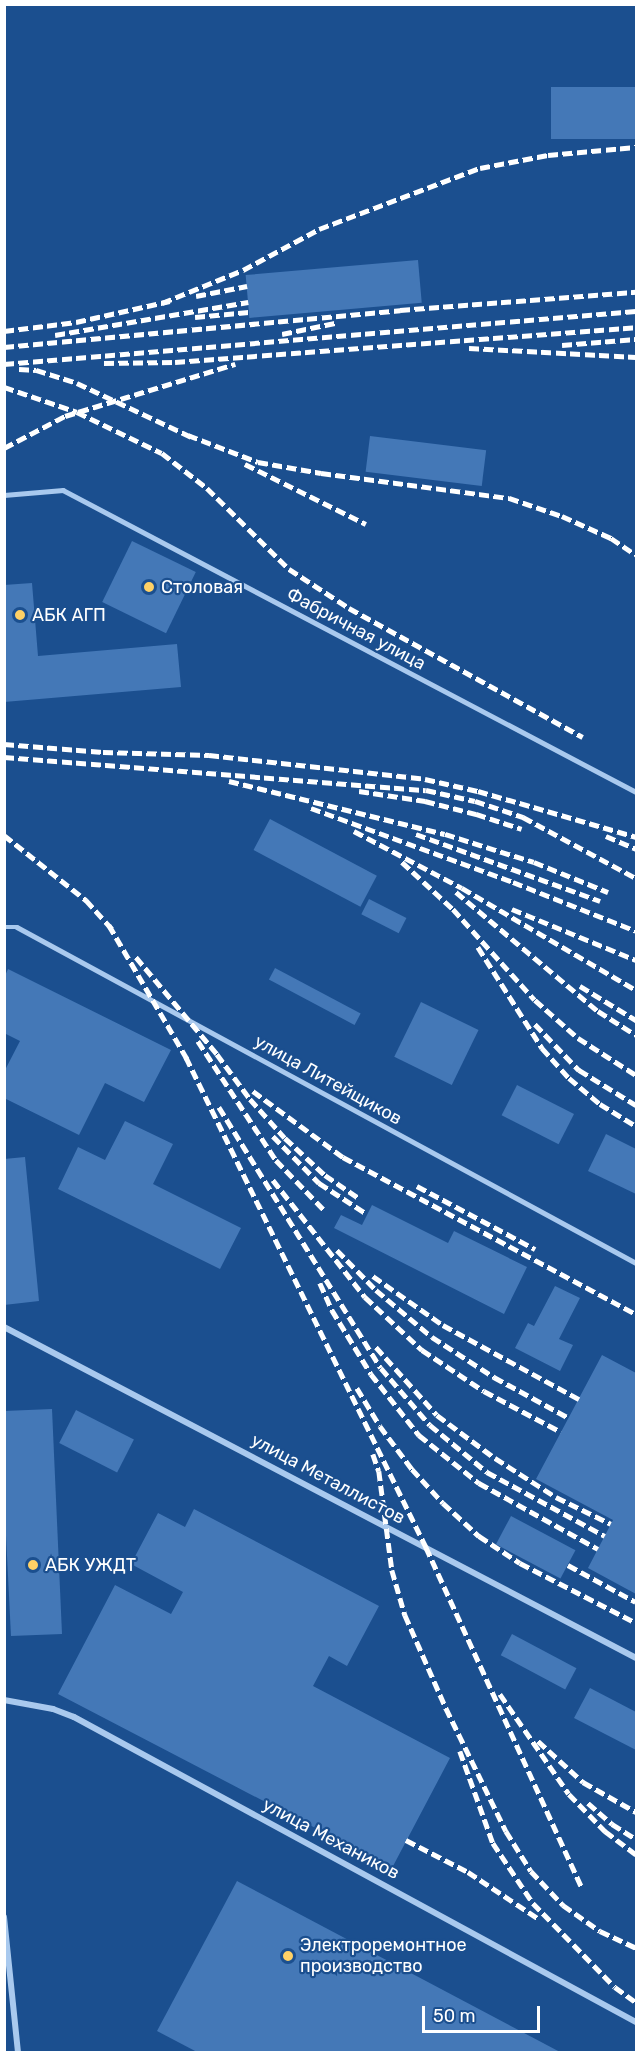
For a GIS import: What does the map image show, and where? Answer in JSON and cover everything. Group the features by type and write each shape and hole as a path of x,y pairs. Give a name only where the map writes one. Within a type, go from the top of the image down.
{"street":[{"name":"улица Металлистов","path":"4,1327 636,1658"},
{"name":"улица Механиков","path":"4,1700 53,1709 74,1717 636,2022"},
{"path":"4,1917 18,2052"}],"lane":[{"name":"Фабричная улица","path":"4,495 63,490 636,792"},
{"name":"улица Литейщиков","path":"4,927 17,927 636,1263"}],"building":[{"path":"551,87 636,87 636,139 551,139"},
{"path":"418,260 422,303 249,318 246,275"},
{"path":"370,436 486,450 482,486 366,472"},
{"name":"Столовая","path":"132,541 196,572 166,633 102,602"},
{"name":"АБК АГП","path":"32,583 38,656 177,644 181,687 4,702 4,585"},
{"path":"270,819 377,876 360,907 254,850"},
{"path":"369,899 406,918 399,933 361,914"},
{"path":"275,968 361,1014 355,1025 269,979"},
{"path":"8,969 171,1050 144,1102 105,1083 79,1135 4,1098 4,1072 20,1041 4,1033 4,978"},
{"path":"421,1002 479,1030 452,1085 394,1057"},
{"path":"517,1085 574,1114 559,1144 502,1115"},
{"path":"125,1121 173,1144 153,1184 241,1228 220,1269 58,1189 78,1147 105,1160"},
{"path":"606,1134 636,1149 636,1194 588,1171"},
{"path":"25,1157 39,1301 4,1305 4,1159"},
{"path":"372,1205 448,1243 454,1231 527,1267 504,1314 334,1228 341,1215 362,1225"},
{"path":"555,1286 580,1298 559,1339 573,1345 560,1371 515,1348 528,1323 534,1326"},
{"path":"602,1355 636,1373 636,1594 588,1568 613,1520 536,1479"},
{"name":"АБК УЖДТ","path":"52,1409 62,1634 11,1636 4,1496 4,1411"},
{"path":"76,1410 134,1440 117,1472 59,1443"},
{"path":"194,1509 379,1606 347,1666 329,1656 313,1686 450,1758 392,1868 58,1694 115,1585 171,1614 183,1592 131,1564 158,1513 185,1527"},
{"path":"511,1516 575,1550 560,1579 496,1544"},
{"path":"512,1634 576,1668 565,1689 501,1655"},
{"path":"590,1688 636,1712 636,1750 574,1718"},
{"name":"Электроремонтное производство","path":"237,1881 560,2052 197,2052 157,2031"}],"railway":[{"path":"162,303 243,270 319,229 480,168 548,155 636,147"},
{"path":"196,296 247,286"},
{"path":"4,347 400,310 636,292"},
{"path":"4,331 76,322 170,301"},
{"path":"55,335 248,302"},
{"path":"4,364 636,311"},
{"path":"195,317 249,312"},
{"path":"282,334 335,323"},
{"path":"104,363 175,362 636,327"},
{"path":"562,345 636,339"},
{"path":"469,348 636,357"},
{"path":"4,448 65,416 235,364"},
{"path":"19,369 36,370 77,383 194,438"},
{"path":"4,387 77,412 162,453 207,488 289,569 349,608 583,737"},
{"path":"188,435 258,462 321,473 509,498 562,516 611,538 636,555"},
{"path":"245,464 366,524"},
{"path":"4,744 103,752 209,755 425,779 478,791 636,837"},
{"path":"4,757 426,790 475,801 523,817 636,878"},
{"path":"229,781 445,834 534,862 608,892"},
{"path":"359,791 425,801 522,829"},
{"path":"311,808 513,882 636,931"},
{"path":"354,831 462,888 636,990"},
{"path":"416,834 600,901"},
{"path":"4,835 86,900 113,930"},
{"path":"606,836 636,849"},
{"path":"402,862 453,909 535,1000 578,1038 636,1075"},
{"path":"456,892 598,1011 636,1035"},
{"path":"512,909 636,960"},
{"path":"109,925 189,1062"},
{"path":"478,947 542,1048 569,1078 600,1104 636,1126"},
{"path":"136,957 217,1054 250,1099 285,1138 325,1175 360,1199"},
{"path":"580,986 636,1020"},
{"path":"535,1024 579,1070 636,1105"},
{"path":"198,1041 276,1160 325,1211"},
{"path":"186,1057 426,1547 582,1887"},
{"path":"253,1091 343,1157 636,1314"},
{"path":"219,1107 381,1368 430,1425 487,1472 605,1536"},
{"path":"273,1136 319,1183 367,1214"},
{"path":"273,1180 365,1297 422,1350 484,1391 561,1432"},
{"path":"417,1186 535,1249"},
{"path":"337,1250 376,1290 432,1337 494,1377 569,1418"},
{"path":"373,1276 443,1325 579,1399"},
{"path":"320,1283 332,1310 371,1374 419,1435 479,1483 598,1549"},
{"path":"376,1347 437,1415 495,1458 556,1497 611,1524"},
{"path":"357,1388 380,1426 412,1469 443,1503 479,1536 520,1563 636,1623"},
{"path":"373,1454 379,1471 392,1570 405,1615 446,1708 506,1831 531,1871 563,1905 600,1931 636,1948"},
{"path":"568,1565 636,1602"},
{"path":"500,1694 569,1794 605,1831 636,1854"},
{"path":"538,1741 583,1782 636,1812"},
{"path":"460,1751 493,1843 533,1903 615,1987 636,2002"},
{"path":"588,1803 612,1824 636,1839"},
{"path":"406,1840 468,1872 539,1919"}],"place":[{"name":"Столовая","path":"149,587"},
{"name":"АБК АГП","path":"20,615"},
{"name":"АБК УЖДТ","path":"33,1565"},
{"name":"Электроремонтное производство","path":"288,1956"}]}
